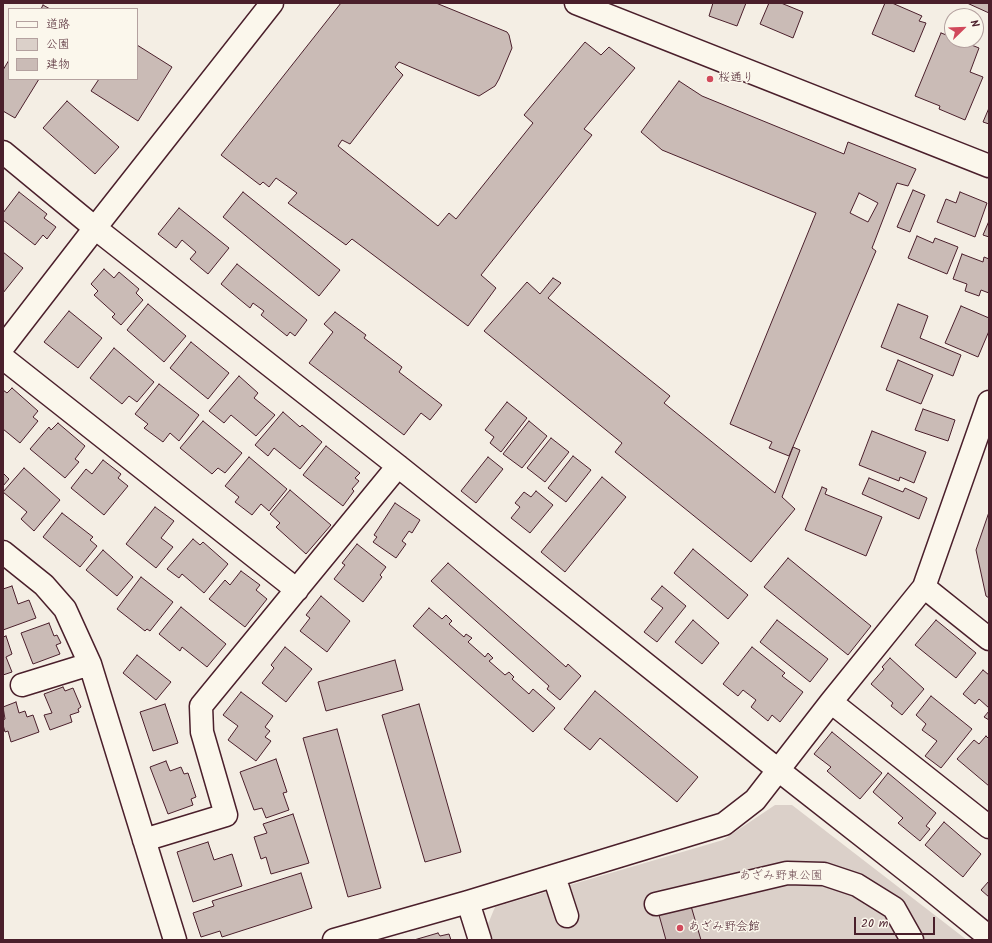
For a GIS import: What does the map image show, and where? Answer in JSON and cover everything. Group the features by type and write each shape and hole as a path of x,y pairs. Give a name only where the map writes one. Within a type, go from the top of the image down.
{"street":[{"path":"272,3 5,345 297,590"},
{"path":"576,3 989,166"},
{"path":"3,152 95,228 398,466 989,937"},
{"path":"334,940 468,902 724,824 755,800 831,702 924,587 989,402"},
{"path":"144,840 226,815 202,732 200,706 398,466"},
{"path":"3,552 44,585 65,610 90,664 175,940"},
{"path":"924,587 989,639"},
{"path":"22,685 90,664"},
{"path":"831,702 989,827"},
{"path":"656,904 787,874 824,874 857,885 894,908 912,940"},
{"path":"554,876 567,916"},
{"path":"468,902 480,940"}],"green space":[{"name":"あざみ野東公園","path":"775,805 792,805 967,940 493,940 488,924 495,907 723,840"}],"building":[{"path":"341,3 436,3 507,32 509,35 512,48 499,79 495,86 479,96 399,62 395,67 403,75 350,144 342,140 338,146 438,226 449,213 456,219 533,123 524,115 585,42 601,55 609,47 635,68 584,129 592,135 481,275 496,288 468,326 352,239 346,245 288,203 297,193 276,178 269,187 263,182 260,185 221,155"},
{"path":"713,3 746,3 737,26 709,16"},
{"path":"769,3 781,3 803,12 793,38 760,24"},
{"path":"885,3 892,3 922,16 919,21 926,23 914,52 872,34"},
{"path":"967,3 989,3 989,13 984,11 984,8 978,8"},
{"path":"43,5 48,8 42,8"},
{"path":"941,33 944,34 944,48 979,48 970,72 983,77 965,120 939,109 940,106 915,96"},
{"path":"138,46 172,67 138,121 91,91 98,80 138,80"},
{"path":"8,62 8,80 38,80 15,118 3,111 3,70"},
{"path":"679,81 702,96 844,154 848,142 916,169 908,186 897,183 872,248 876,251 789,456 769,448 772,442 730,424 816,213 662,150 641,132","holes":["859,193 878,203 868,222 850,213"]},
{"path":"67,101 119,147 95,174 43,128"},
{"path":"989,108 989,124 983,122"},
{"path":"913,190 925,195 910,232 897,227"},
{"path":"19,192 47,214 44,218 56,227 47,239 43,235 35,245 3,220 3,213"},
{"path":"243,192 340,270 319,296 223,217"},
{"path":"960,192 987,203 975,237 937,222 946,199 956,203"},
{"path":"179,208 229,248 208,274 190,259 196,252 182,240 176,248 158,234"},
{"path":"989,221 989,237 983,235"},
{"path":"917,236 933,243 935,238 958,247 947,274 908,258"},
{"path":"3,252 23,268 3,293"},
{"path":"962,254 983,262 984,257 989,259 989,293 981,290 979,296 965,291 967,284 953,279"},
{"path":"237,264 307,320 295,336 290,332 287,336 261,315 264,311 253,303 250,308 221,284"},
{"path":"104,269 114,278 119,272 139,289 136,293 143,300 121,325 112,317 115,314 94,295 98,291 91,284"},
{"path":"553,278 561,283 548,298 670,396 664,403 775,493 793,447 800,450 782,497 795,509 751,562 615,452 622,443 484,331 527,282 540,294"},
{"path":"148,304 186,336 164,362 127,330"},
{"path":"898,304 928,316 920,338 961,355 953,376 881,347"},
{"path":"961,306 989,318 989,331 978,357 945,343"},
{"path":"69,311 102,338 78,368 44,342"},
{"path":"335,312 366,335 364,338 402,367 399,372 442,405 430,420 421,413 404,435 309,363 333,332 324,324"},
{"path":"191,342 229,373 208,399 170,368"},
{"path":"114,348 154,382 137,402 129,396 122,404 90,378"},
{"path":"898,360 933,375 921,404 886,390"},
{"path":"239,376 258,393 254,398 275,415 256,436 231,415 224,423 209,411"},
{"path":"159,384 199,415 179,441 170,433 163,442 144,428 148,424 135,414"},
{"path":"12,388 38,411 33,417 38,421 20,443 3,429 3,390 7,393"},
{"path":"507,402 527,418 501,452 490,443 494,437 485,430"},
{"path":"923,409 955,420 948,441 915,430"},
{"path":"283,412 300,427 302,425 322,442 300,469 274,448 268,456 255,445"},
{"path":"203,421 242,453 225,473 218,468 212,474 180,448"},
{"path":"529,421 547,436 522,468 503,454"},
{"path":"58,423 85,446 75,459 79,462 65,478 30,449 49,427 51,430"},
{"path":"872,431 926,452 914,483 900,477 899,481 859,465"},
{"path":"551,438 569,452 545,482 527,468"},
{"path":"326,446 360,473 355,478 359,481 352,489 354,491 343,506 303,475"},
{"path":"573,456 591,470 566,502 548,488"},
{"path":"249,457 287,489 269,511 261,504 252,515 235,502 239,497 225,486"},
{"path":"488,457 503,469 476,503 461,491"},
{"path":"103,460 121,474 118,478 128,486 104,515 71,488 86,469 92,474"},
{"path":"24,468 60,500 34,531 21,519 27,512 3,492"},
{"path":"3,473 9,479 3,486"},
{"path":"602,477 626,497 565,572 541,552"},
{"path":"869,478 903,492 905,488 927,498 919,519 862,494"},
{"path":"822,487 827,489 825,494 882,517 866,556 805,530"},
{"path":"290,490 331,525 306,554 276,527 280,523 270,514"},
{"path":"536,491 553,505 530,533 511,518 520,507 515,503 524,492 531,497"},
{"path":"395,503 420,520 412,533 409,531 402,541 406,544 396,558 373,542 377,537 374,535"},
{"path":"155,507 174,521 161,538 173,547 156,568 126,544"},
{"path":"989,512 989,598 986,596 976,550"},
{"path":"62,513 93,537 90,540 97,546 80,567 43,537"},
{"path":"193,539 200,545 203,542 228,564 204,593 182,574 179,578 167,569"},
{"path":"357,544 386,567 380,575 382,577 363,602 334,579 345,565 342,563"},
{"path":"693,549 748,595 728,619 674,573"},
{"path":"103,550 133,577 117,596 86,570"},
{"path":"788,558 871,626 848,655 764,587"},
{"path":"448,563 566,667 568,664 581,676 560,700 547,689 549,686 431,581"},
{"path":"241,571 260,585 256,590 267,599 245,627 209,599 225,580 230,585"},
{"path":"141,577 173,602 150,631 147,629 145,631 117,609"},
{"path":"12,586 18,604 29,600 36,618 3,630 3,589"},
{"path":"662,586 686,606 657,642 644,632 663,608 651,599"},
{"path":"321,596 350,621 327,652 300,631 310,618 306,615"},
{"path":"181,607 226,644 207,667 182,647 180,651 159,634"},
{"path":"429,608 442,619 446,615 452,621 449,624 464,637 466,634 472,638 468,642 485,657 488,653 493,658 489,661 505,675 509,672 514,677 512,679 529,694 533,689 555,708 533,732 413,626"},
{"path":"693,620 719,643 702,664 675,642"},
{"path":"777,620 828,659 810,682 760,642"},
{"path":"936,620 976,653 956,678 915,645"},
{"path":"49,623 54,636 57,635 61,643 56,645 60,654 33,664 21,633"},
{"path":"6,636 12,654 6,657 12,672 3,675 3,637"},
{"path":"285,647 312,669 286,702 262,683 274,668 271,665"},
{"path":"752,647 785,673 782,676 803,692 780,722 772,715 768,721 751,707 756,700 743,690 738,696 723,684"},
{"path":"137,655 171,682 156,700 123,673"},
{"path":"890,658 924,689 902,715 891,706 893,703 871,684 884,669 882,667"},
{"path":"395,660 403,690 326,711 318,682"},
{"path":"983,670 989,675 989,708 979,699 975,704 963,694"},
{"path":"63,687 65,691 73,688 81,707 78,709 79,712 70,715 72,722 50,730 44,715 52,713 44,694"},
{"path":"595,691 698,777 677,802 600,738 590,750 564,729"},
{"path":"241,692 273,716 265,727 270,731 265,737 271,741 256,761 228,740 238,726 223,715"},
{"path":"931,696 972,729 941,768 925,756 937,741 922,730 926,724 916,715"},
{"path":"16,702 19,713 25,711 27,717 33,715 39,732 11,742 8,731 5,732 3,725 3,720 5,719 3,707"},
{"path":"165,704 178,743 153,751 140,712"},
{"path":"419,704 461,852 425,862 382,715"},
{"path":"989,711 989,720 984,717"},
{"path":"337,729 381,888 348,897 303,738"},
{"path":"832,732 882,773 860,799 827,771 831,767 814,754"},
{"path":"986,736 989,739 989,786 957,759 974,740 979,744"},
{"path":"276,759 287,792 283,793 289,810 266,818 262,808 254,810 240,772"},
{"path":"166,761 170,771 181,767 184,774 188,773 196,797 191,799 193,805 168,814 150,767"},
{"path":"888,773 936,813 926,826 930,829 920,841 898,823 903,818 873,792"},
{"path":"293,814 309,863 271,874 266,857 261,859 254,837 267,833 263,824"},
{"path":"944,822 981,854 963,877 925,845"},
{"path":"208,842 214,860 232,854 242,886 193,902 177,852"},
{"path":"301,873 312,908 222,937 220,931 201,937 193,913 214,906 212,901"},
{"path":"989,881 989,897 981,890"},
{"name":"あざみ野会館","path":"691,906 701,940 666,940 659,915"},
{"path":"438,933 440,936 449,934 451,940 414,940"}],"place":[{"name":"桜通り","path":"710,79"},
{"name":"あざみ野会館","path":"680,928"}]}
